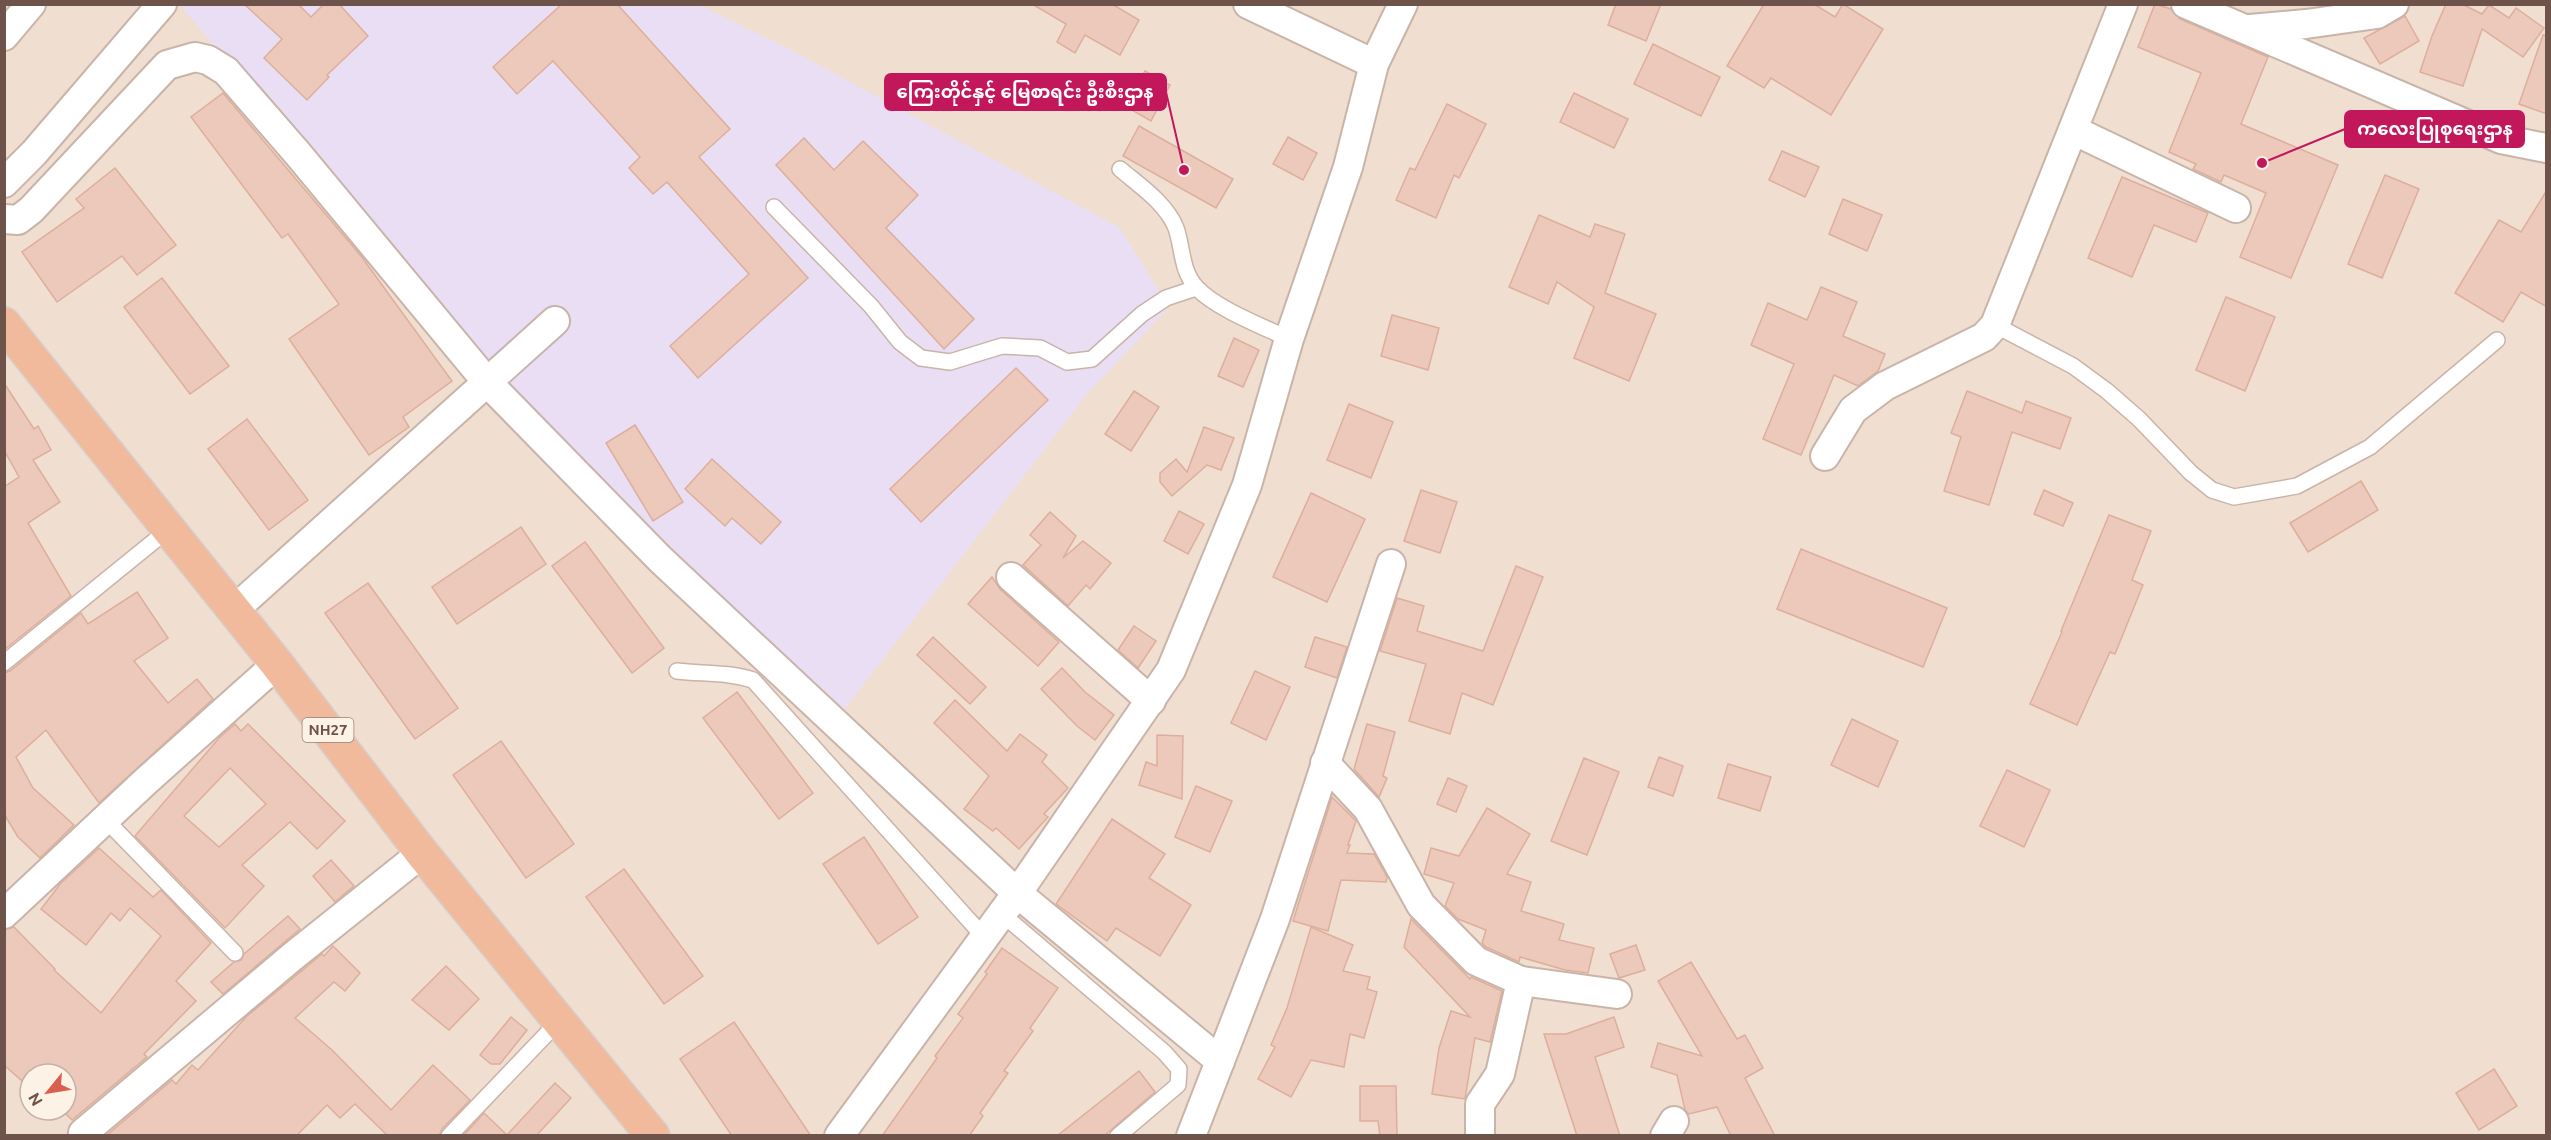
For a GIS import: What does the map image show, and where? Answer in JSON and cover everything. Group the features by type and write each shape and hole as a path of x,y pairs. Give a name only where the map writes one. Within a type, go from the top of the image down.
{"highway":[{"name":"NH27","path":"4,324 277,664 422,853 653,1136"}],"street":[{"path":"4,36 31,4"},
{"path":"4,183 34,153 162,4"},
{"path":"1248,4 1374,64"},
{"path":"839,1136 985,938 1171,670 1247,485 1289,339 1348,167 1374,64 1403,4"},
{"path":"1825,456 1853,410 1885,386 1984,337 1995,325 2122,4"},
{"path":"2186,4 2501,139 2547,148"},
{"path":"2245,29 2306,24 2377,14 2394,4"},
{"path":"4,219 18,220 60,179 167,65 195,57 208,60 226,71 487,382 660,559 1009,904 1220,1061"},
{"path":"2073,130 2236,208"},
{"path":"34,153 60,179"},
{"path":"234,610 555,321"},
{"path":"1191,1136 1275,919 1391,564"},
{"path":"1011,578 1151,701"},
{"path":"4,914 105,819 277,664"},
{"path":"1325,763 1368,809 1421,905 1476,962 1521,981 1617,994"},
{"path":"83,1133 292,957 422,853"},
{"path":"1480,1136 1480,1104 1500,1074 1521,981"}],"lane":[{"path":"1120,169 1166,209 1176,229 1182,261 1196,288 1217,303 1289,339"},
{"path":"774,207 871,306 900,342 921,358 950,362 1002,346 1040,348 1067,362 1092,359 1142,314 1166,298 1196,288"},
{"path":"1995,325 2073,366 2139,419 2198,479 2212,490 2234,497 2297,486 2370,447 2497,340"},
{"path":"4,663 169,529"},
{"path":"677,671 710,675 734,674 753,680 985,938"},
{"path":"105,819 235,953"},
{"path":"1009,904 1179,1069 1178,1085 1118,1136"},
{"path":"449,1136 559,1021"}],"shaded area":[{"path":"5,5 2546,5 2546,1135 5,1136"},
{"path":"180,5 699,5 787,48 1120,228 1169,307 1087,394 840,715 462,339"}],"building":[{"path":"244,4 298,4 311,17 324,4 339,4 368,36 327,75 329,77 307,100 264,58 282,39"},
{"path":"562,4 617,4 730,129 699,157 808,278 698,378 670,346 749,274 667,182 653,194 629,168 640,157 553,61 517,94 493,67"},
{"path":"1032,4 1112,4 1139,20 1120,55 1085,35 1075,53 1057,42 1066,24"},
{"path":"1616,4 1661,4 1646,41 1608,25"},
{"path":"1764,4 1814,4 1835,17 1843,4 1883,29 1831,115 1771,78 1764,88 1727,66"},
{"path":"2155,4 2171,9 2180,19 2268,57 2241,124 2338,165 2291,278 2240,257 2266,193 2224,175 2221,182 2193,169 2196,164 2169,152 2201,73 2138,47"},
{"path":"2446,4 2462,4 2482,14 2489,5 2509,18 2516,8 2544,28 2523,57 2482,29 2463,86 2420,72"},
{"path":"2405,16 2419,41 2380,64 2364,38"},
{"path":"2543,35 2547,36 2547,114 2519,104"},
{"path":"1653,44 1720,77 1701,116 1634,84"},
{"path":"1145,71 1170,85 1151,121 1125,106"},
{"path":"223,93 361,256 452,381 403,417 409,427 369,455 289,339 339,304 288,234 282,238 191,117"},
{"path":"1574,93 1628,119 1614,148 1560,122"},
{"path":"1447,104 1486,124 1459,178 1454,175 1436,218 1396,200 1410,168 1415,170"},
{"path":"1139,126 1233,179 1216,208 1123,156"},
{"path":"1288,137 1317,153 1303,180 1273,164"},
{"path":"804,138 834,170 863,141 918,195 886,228 974,319 944,349 776,165"},
{"path":"1782,151 1819,167 1805,197 1769,180"},
{"path":"115,168 176,245 137,275 122,256 57,302 22,252 84,208 76,199"},
{"path":"2385,175 2419,189 2382,278 2348,264"},
{"path":"2122,177 2208,213 2196,242 2154,225 2132,277 2088,258"},
{"path":"2547,190 2547,307 2521,292 2503,322 2455,293 2499,220 2521,232"},
{"path":"1843,199 1882,215 1867,251 1829,234"},
{"path":"1539,215 1590,237 1595,224 1625,234 1605,293 1656,314 1629,381 1574,358 1594,307 1557,282 1548,304 1509,287"},
{"path":"162,278 229,366 190,394 124,307"},
{"path":"1821,287 1857,302 1843,336 1885,354 1878,371 1858,386 1834,375 1801,455 1763,439 1794,364 1751,345 1768,303 1807,320"},
{"path":"2226,297 2275,317 2245,391 2196,370"},
{"path":"1392,315 1439,328 1428,370 1381,356"},
{"path":"1234,338 1259,350 1243,387 1218,376"},
{"path":"1016,368 1048,400 921,522 890,489"},
{"path":"4,383 34,429 38,426 51,450 33,460 60,502 28,523 71,596 4,650 4,487 19,477 4,450"},
{"path":"1134,391 1159,407 1131,451 1105,434"},
{"path":"1967,391 2022,413 2026,401 2071,418 2060,449 2012,432 1989,505 1944,491 1961,437 1951,433"},
{"path":"1349,404 1393,422 1371,478 1327,460"},
{"path":"247,419 308,500 269,530 208,449"},
{"path":"635,425 683,502 653,521 606,443"},
{"path":"1204,427 1234,438 1221,470 1207,465 1172,496 1160,482 1160,473 1176,459 1187,472"},
{"path":"712,459 781,522 761,544 732,518 725,526 685,489"},
{"path":"2361,481 2378,510 2308,552 2290,523"},
{"path":"1421,490 1457,502 1440,553 1404,541"},
{"path":"2044,490 2073,503 2063,526 2034,514"},
{"path":"1311,493 1365,519 1327,602 1273,577"},
{"path":"1179,511 1204,524 1188,554 1164,541"},
{"path":"1050,512 1076,536 1063,558 1083,541 1111,563 1090,589 1086,585 1068,606 1023,565 1041,545 1030,535"},
{"path":"2109,515 2151,531 2132,580 2143,585 2115,654 2110,652 2077,725 2030,704"},
{"path":"521,527 546,564 457,624 432,587"},
{"path":"585,542 664,648 632,673 552,566"},
{"path":"1801,549 1947,608 1923,667 1777,609"},
{"path":"1516,566 1543,577 1493,705 1462,693 1450,734 1409,721 1426,664 1380,651 1397,598 1424,606 1417,631 1483,651"},
{"path":"992,577 1000,589 1059,642 1038,666 968,604"},
{"path":"368,583 458,708 415,739 325,613"},
{"path":"137,592 168,638 134,661 168,703 197,679 213,699 99,803 46,730 16,757 33,788 74,825 40,858 18,837 4,814 4,673 10,671 81,613 88,624"},
{"path":"1134,626 1156,641 1138,668 1118,650"},
{"path":"933,637 986,687 970,704 917,655"},
{"path":"1315,637 1347,647 1337,678 1305,667"},
{"path":"1062,668 1085,692 1114,715 1095,740 1077,726 1041,689"},
{"path":"1255,671 1290,687 1266,740 1231,723"},
{"path":"737,692 813,793 779,819 703,718"},
{"path":"955,700 1007,751 1020,734 1047,755 1042,762 1068,788 1044,814 1048,817 1019,849 996,828 993,831 964,809 989,776 934,723"},
{"path":"1852,719 1898,741 1878,787 1831,765"},
{"path":"235,724 241,731 248,724 345,821 317,849 290,822 242,865 264,886 225,928 135,836 220,737","holes":["230,768 266,804 219,847 184,816"]},
{"path":"1367,724 1395,732 1383,776 1387,778 1379,797 1354,769"},
{"path":"1157,735 1183,736 1182,799 1139,785 1146,762 1157,766"},
{"path":"501,741 574,844 526,878 453,775"},
{"path":"1659,757 1683,766 1673,796 1648,787"},
{"path":"1584,758 1619,772 1587,855 1551,841"},
{"path":"1728,764 1771,777 1760,811 1718,798"},
{"path":"2007,770 2050,790 2024,847 1980,826"},
{"path":"1448,778 1467,786 1456,812 1437,804"},
{"path":"1196,786 1232,801 1210,852 1175,837"},
{"path":"1332,797 1356,821 1347,853 1374,854 1387,877 1386,882 1341,880 1328,931 1293,921"},
{"path":"1487,808 1530,834 1507,874 1531,882 1521,911 1564,924 1559,940 1594,948 1588,973 1565,970 1520,957 1519,962 1486,947 1482,943 1486,930 1458,919 1445,906 1454,883 1424,874 1431,848 1459,856"},
{"path":"1112,819 1165,854 1149,878 1191,905 1160,956 1116,928 1107,941 1056,904"},
{"path":"864,837 918,917 878,944 823,864"},
{"path":"99,848 153,897 161,890 211,943 176,981 196,1001 144,1054 147,1057 78,1115 78,1062 18,1062 18,1077 4,1065 4,930 14,927 54,970 101,1013 161,936 130,908 120,921 111,913 86,945 41,909 61,883"},
{"path":"331,860 354,886 335,902 313,876"},
{"path":"624,869 703,976 664,1004 586,897"},
{"path":"288,916 300,929 223,994 211,982 234,962 241,960 244,954"},
{"path":"1411,919 1470,979 1471,977 1502,991 1490,1042 1475,1038 1465,1099 1432,1094 1439,1048 1451,1011 1470,1017 1404,947"},
{"path":"1311,927 1353,945 1343,971 1370,977 1367,989 1377,992 1364,1038 1350,1034 1344,1067 1311,1060 1291,1097 1258,1079 1275,1047 1271,1045 1287,1008"},
{"path":"1636,945 1645,970 1619,978 1610,954"},
{"path":"333,946 360,973 345,991 334,982 295,1018 332,1050 391,1110 433,1065 470,1100 442,1129 439,1136 388,1136 355,1104 340,1118 327,1105 296,1136 106,1136 172,1080 176,1084 192,1065 198,1070 247,1016 322,954 324,956"},
{"path":"1002,948 1058,988 1030,1028 1033,1031 1004,1071 1008,1073 980,1113 983,1116 969,1136 882,1136 963,1018 958,1014 987,974 985,972"},
{"path":"1691,962 1737,1039 1745,1035 1763,1068 1745,1078 1775,1136 1731,1136 1717,1107 1689,1114 1685,1110 1677,1075 1651,1067 1658,1043 1702,1056 1658,981"},
{"path":"446,966 479,999 449,1030 412,1000"},
{"path":"511,1017 527,1030 500,1064 491,1064 480,1055"},
{"path":"1614,1017 1624,1047 1595,1057 1620,1136 1577,1136 1544,1034 1566,1034"},
{"path":"734,1022 811,1136 732,1136 680,1059"},
{"path":"2494,1069 2517,1106 2479,1130 2456,1093"},
{"path":"1139,1071 1155,1092 1104,1136 1057,1136"},
{"path":"555,1083 571,1098 536,1136 463,1136 484,1113 507,1135"},
{"path":"1360,1086 1396,1086 1397,1136 1380,1136 1378,1121 1360,1121"}],"place":[{"name":"ကလေးပြုစုရေးဌာန","path":"2262,163"},
{"name":"ကြေးတိုင်နှင့် မြေစာရင်း ဦးစီးဌာန","path":"1184,170"}]}
